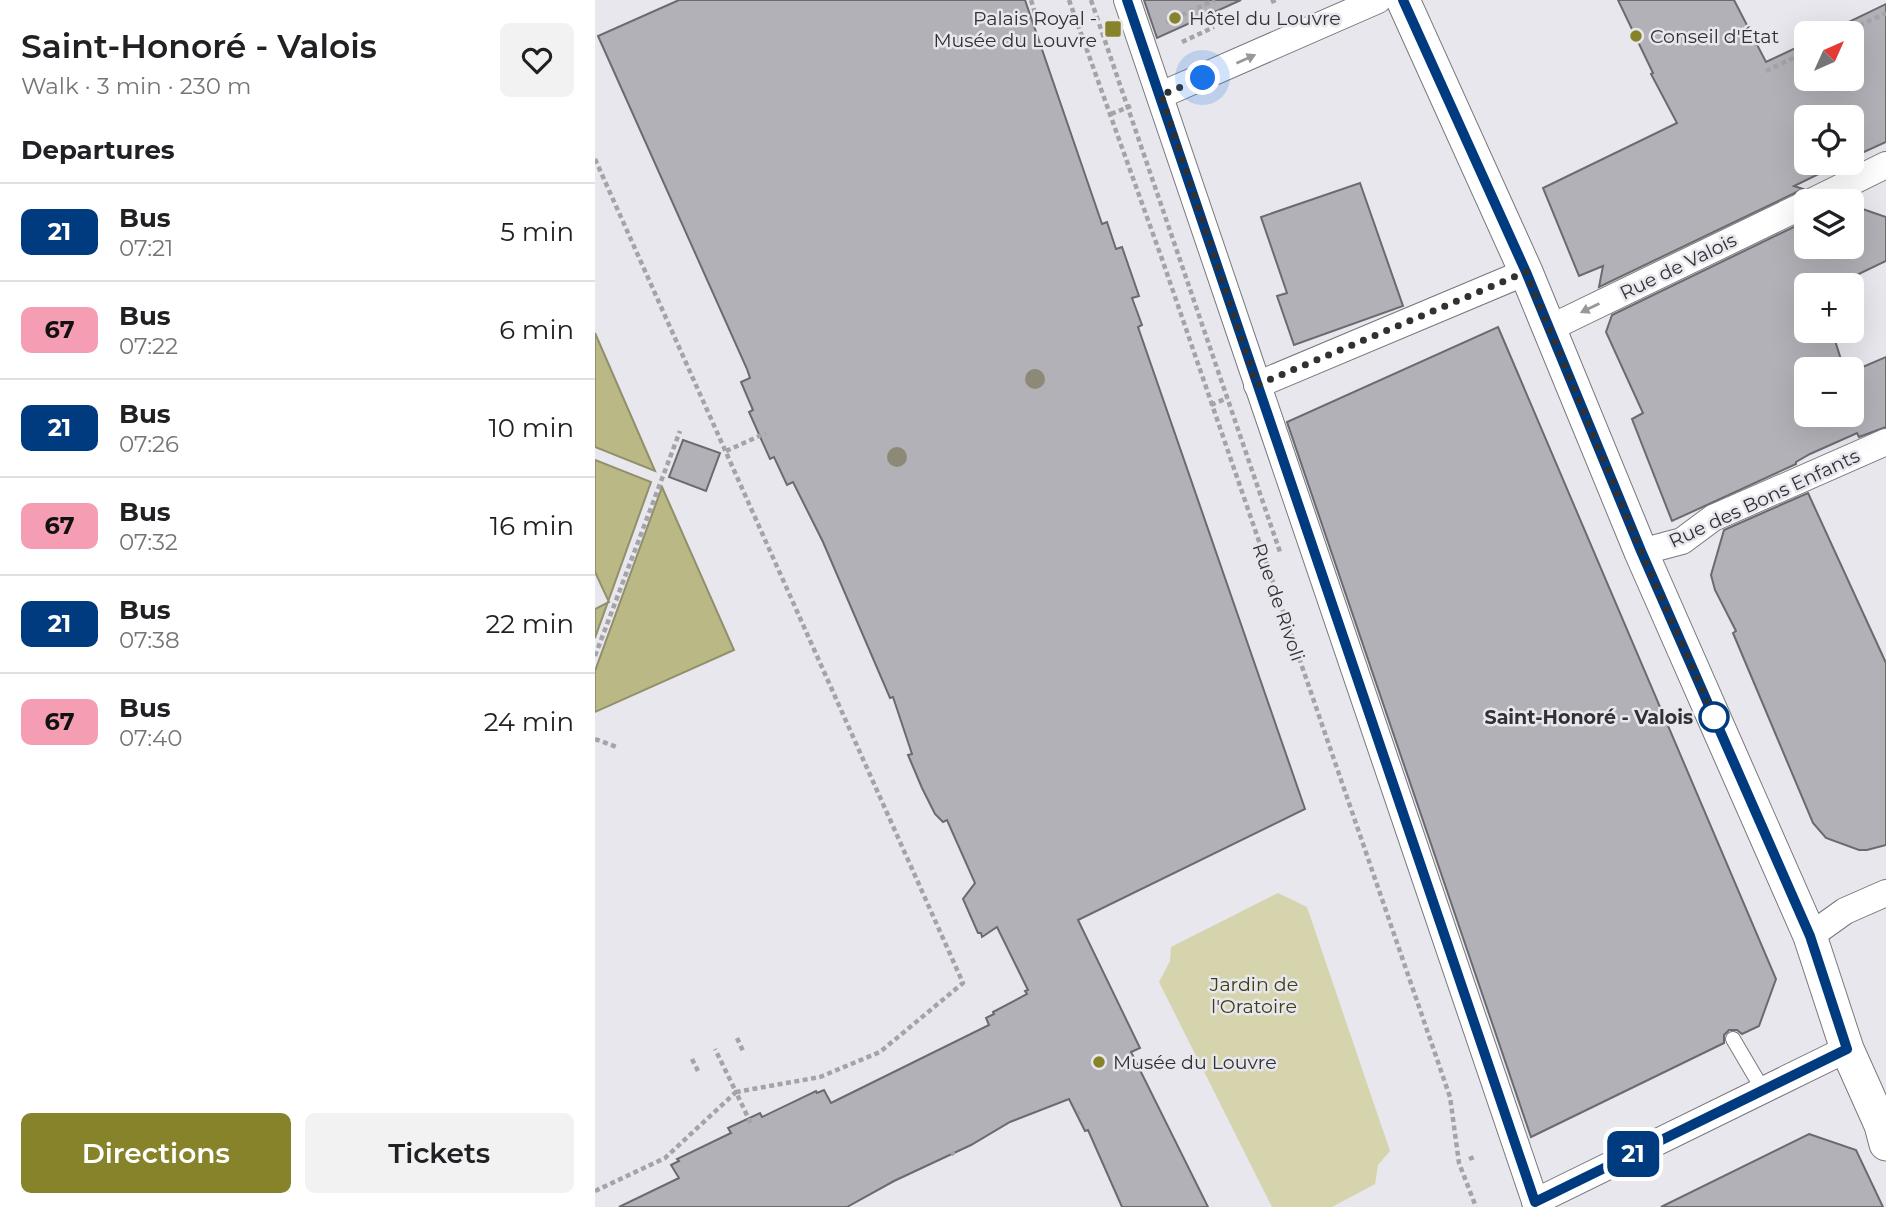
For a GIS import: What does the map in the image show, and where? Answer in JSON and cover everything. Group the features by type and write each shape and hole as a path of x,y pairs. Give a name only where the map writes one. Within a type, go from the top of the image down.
{"street":[{"path":"1127,0 1532,1205 1847,1049"},
{"path":"1161,95 1378,0"},
{"path":"1403,0 1526,272 1641,551 1810,936 1847,1049 1884,1131"},
{"path":"1837,189 1886,165"},
{"name":"Rue de Valois","path":"1550,328 1794,210"},
{"path":"1257,385 1526,272"},
{"name":"Rue des Bons Enfants","path":"1641,551 1682,541 1713,518 1886,442"},
{"path":"1810,936 1845,911 1886,893"}],"lane":[{"path":"1733,1039 1763,1090"}],"path":[{"path":"1031,0 1035,13"},
{"name":"Rue de Rivoli","path":"1069,0 1158,247 1450,1097 1459,1163 1476,1207"},
{"path":"1159,25 1215,0"},
{"path":"1864,23 1886,13"},
{"path":"1182,42 1214,27"},
{"path":"1766,71 1794,57"},
{"path":"595,159 963,983 880,1052 820,1077 736,1092 665,1158 595,1191"},
{"path":"595,656 680,431"},
{"path":"726,451 767,433"},
{"path":"595,739 617,747"},
{"path":"737,1038 743,1051"},
{"path":"715,1049 752,1126"},
{"path":"692,1059 698,1071"},
{"path":"1469,1159 1477,1156"}],"green space":[{"name":"Jardin de l'Oratoire","path":"1278,893 1307,907 1390,1151 1378,1165 1375,1184 1332,1207 1272,1207 1159,982 1170,961 1171,947"}],"shaded area":[{"path":"595,333 655,471 595,447"},
{"path":"595,460 651,482 608,601 595,572"},
{"path":"662,487 734,650 595,712 595,671"},
{"path":"608,603 595,638 595,609"}],"building":[{"path":"679,0 1025,0 1102,224 1107,222 1116,249 1122,247 1139,296 1132,298 1142,325 1138,327 1305,809 1078,920 1140,1048 1131,1052 1208,1207 1122,1207 1088,1130 1085,1131 1069,1099 1010,1122 971,1145 894,1181 847,1207 619,1207 679,1178 671,1165 679,1161 677,1159 731,1133 728,1128 760,1113 762,1117 816,1091 817,1093 824,1090 831,1103 989,1025 986,1018 1027,994 1025,991 1028,990 997,927 982,937 981,933 978,933 963,899 975,883 947,820 943,822 935,814 922,788 908,755 912,754 893,697 890,698 823,542 793,482 787,485 774,457 770,459 749,412 753,410 741,382 750,378 747,369 598,36"},
{"name":"Hôtel du Louvre","path":"1144,0 1241,0 1157,38"},
{"path":"1618,0 1734,0 1766,62 1794,49 1794,91 1864,91 1864,21 1851,21 1886,4 1886,142 1864,152 1864,105 1794,105 1794,175 1816,175 1794,186 1803,189 1794,189 1794,193 1599,287 1603,266 1579,276 1543,188 1677,123 1651,74 1653,73"},
{"path":"1360,183 1403,306 1294,345 1277,296 1287,293 1261,217"},
{"path":"1864,209 1886,217 1886,261 1861,273 1794,273 1794,343 1836,343 1840,357 1794,357 1794,427 1864,427 1864,366 1886,357 1886,427 1859,437 1857,433 1672,521 1632,419 1643,413 1606,332 1612,315 1794,227 1794,259 1864,259"},
{"path":"1498,327 1776,979 1759,1026 1742,1034 1737,1030 1729,1030 1724,1035 1724,1043 1531,1137 1287,422"},
{"path":"683,440 720,453 706,491 669,477"},
{"path":"1808,493 1886,663 1886,845 1867,850 1859,850 1826,838 1813,823 1711,575 1724,530"},
{"path":"1809,1134 1856,1150 1883,1207 1661,1207"}],"bus line":[{"name":"21","path":"1127,0 1535,1202 1847,1049 1810,936 1641,551 1560,349 1403,0"}],"place":[{"name":"Hôtel du Louvre","path":"1175,18"},
{"name":"Palais Royal - Musée du Louvre","path":"1113,29"},
{"name":"Conseil d'État","path":"1636,36"},
{"name":"Saint-Honoré - Valois","path":"1714,717"},
{"name":"Musée du Louvre","path":"1099,1062"}],"route":[{"path":"1203,78 1161,95 1257,385 1526,272 1641,551 1714,717"}]}
